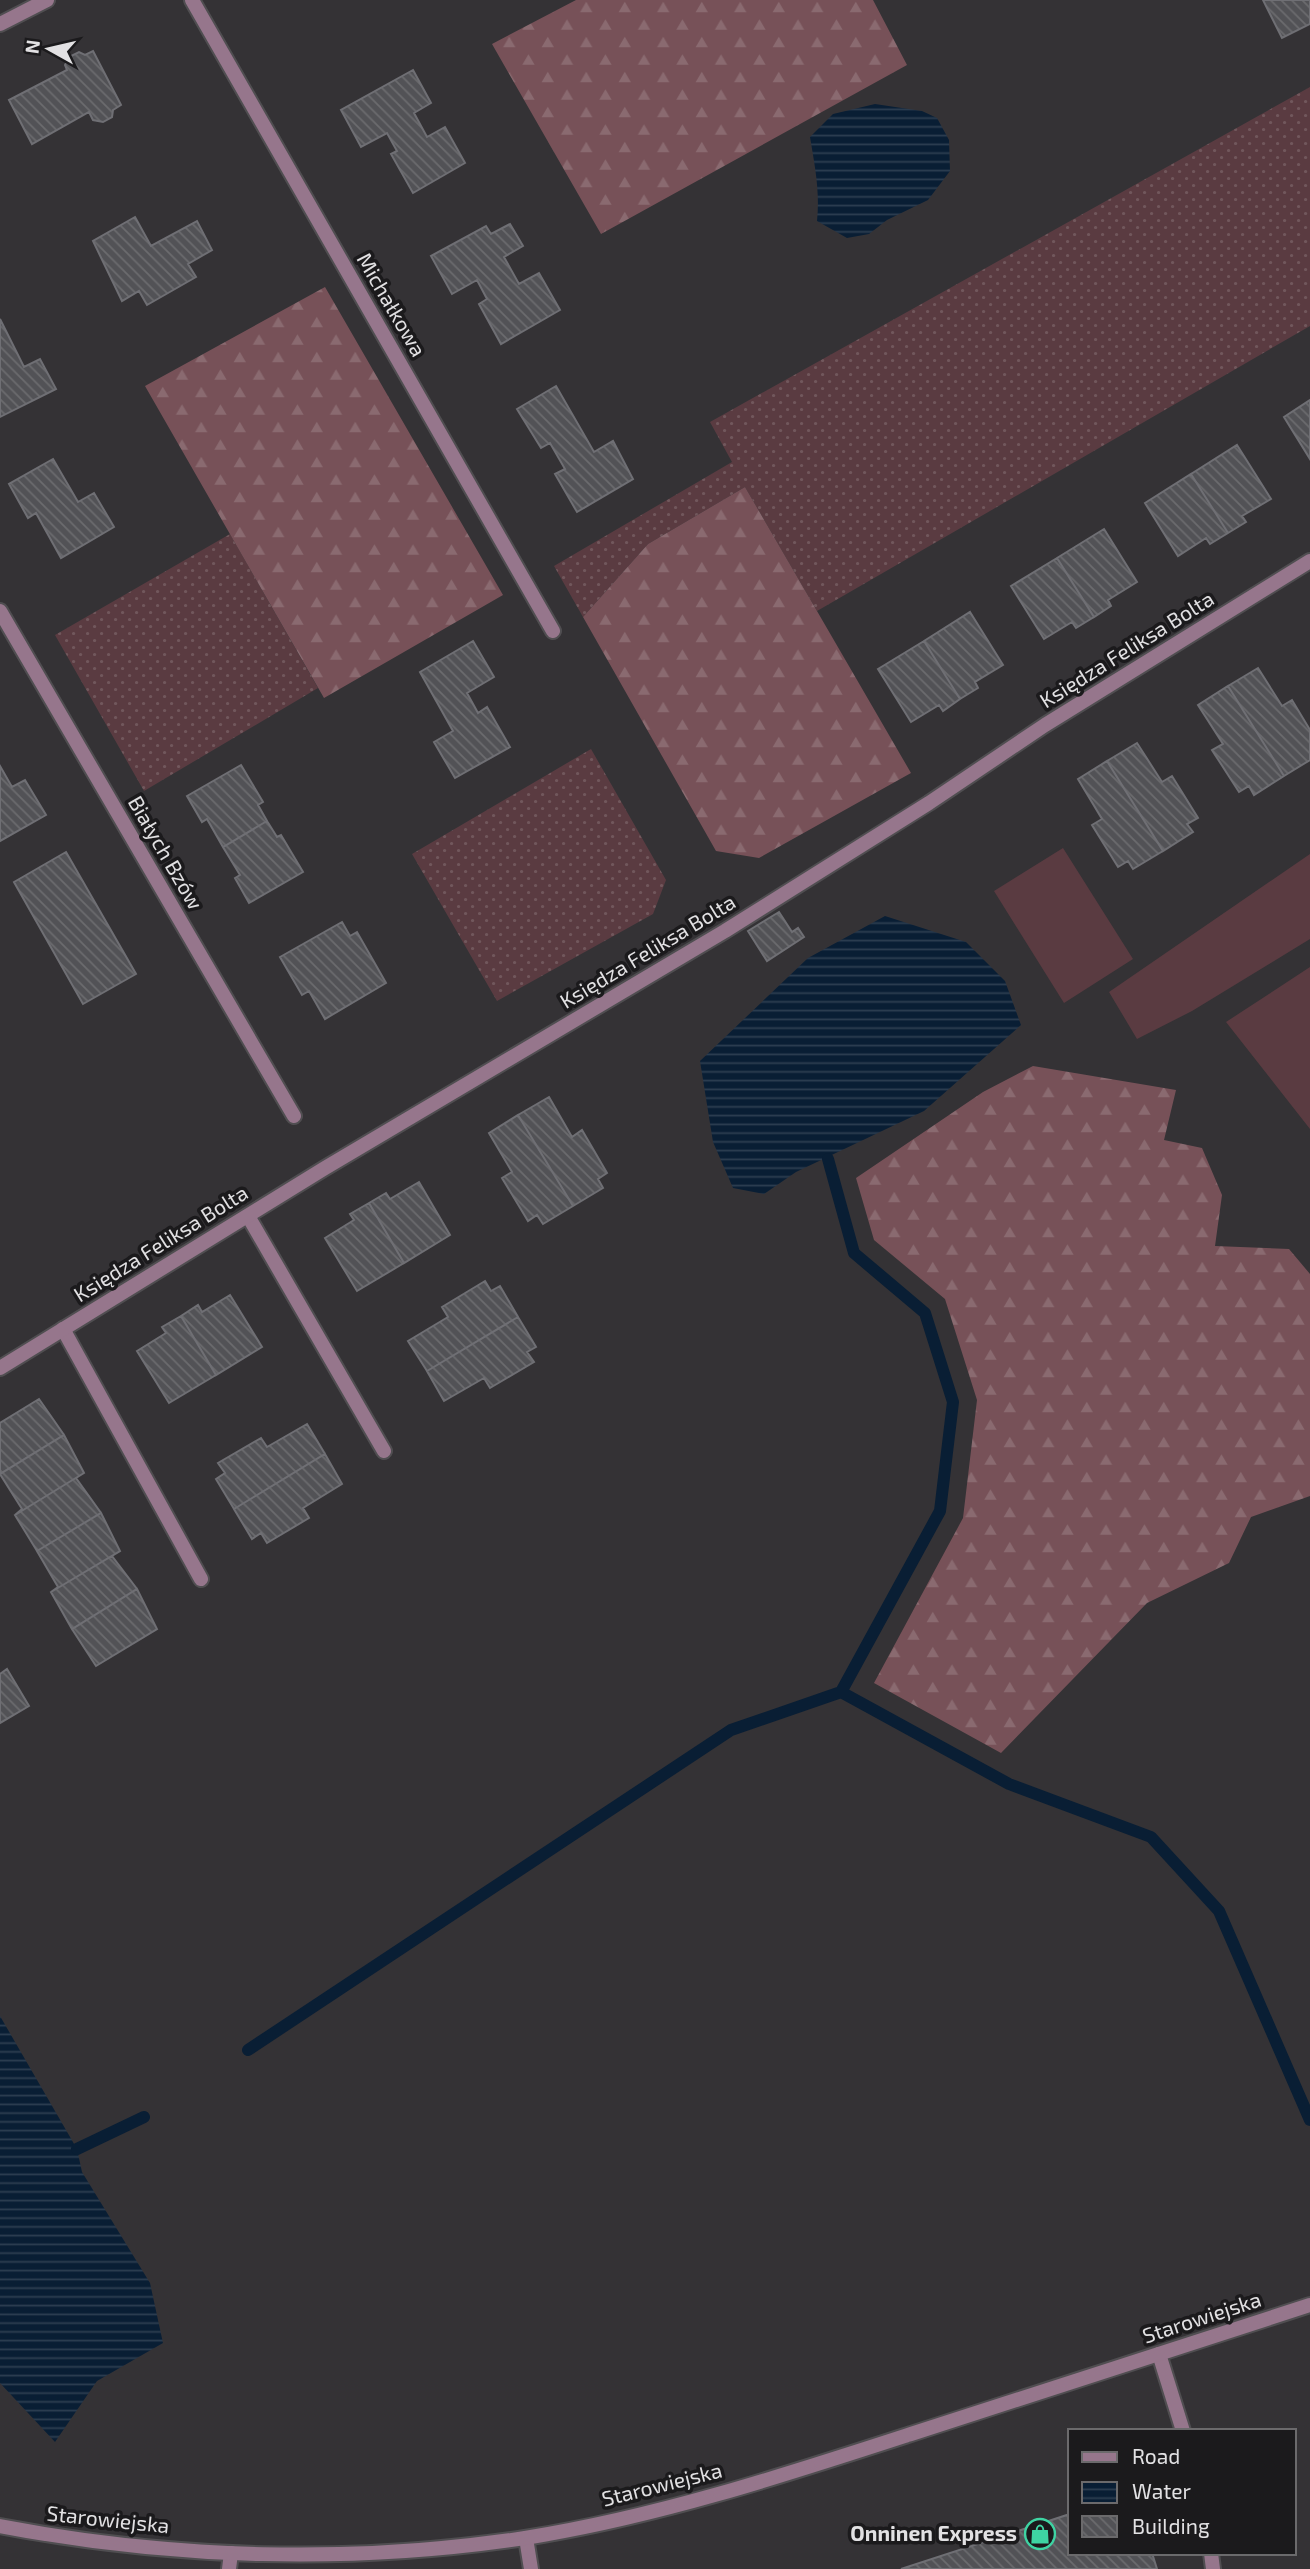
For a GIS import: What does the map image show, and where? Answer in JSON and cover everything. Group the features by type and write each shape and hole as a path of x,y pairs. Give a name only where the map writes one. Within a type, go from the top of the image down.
{"street":[{"path":"0,24 47,0"},
{"name":"Michałkowa","path":"192,0 553,631"},
{"name":"Księdza Feliksa Bolta","path":"0,1368 248,1216 725,931 929,803 1045,725 1310,561"},
{"name":"Białych Bzów","path":"0,611 294,1116"},
{"path":"248,1216 384,1451"},
{"path":"63,1329 201,1579"},
{"name":"Starowiejska","path":"0,2526 103,2543 231,2553 378,2553 526,2538 697,2499 798,2470 1310,2305"},
{"path":"1159,2354 1182,2429"},
{"path":"526,2538 531,2569"},
{"path":"229,2569 231,2553"}],"shaded area":[{"path":"1310,87 1310,326 817,611 745,487 648,544 583,617 554,566 732,462 710,422"},
{"path":"230,534 318,688 144,791 55,635"},
{"path":"591,749 666,880 653,914 497,1001 412,854"},
{"path":"1063,848 1133,959 1064,1003 994,891"},
{"path":"1310,854 1310,939 1192,1011 1137,1039 1109,992"},
{"path":"1310,967 1310,1129 1226,1022"}],"green space":[{"path":"576,0 873,0 907,65 601,234 492,44"},
{"path":"325,287 503,595 324,698 145,386"},
{"path":"745,487 911,773 759,858 716,851 583,617 648,544"},
{"path":"1033,1066 1176,1090 1164,1140 1202,1148 1222,1195 1215,1246 1289,1249 1310,1274 1310,1496 1251,1517 1229,1563 1147,1603 1001,1753 874,1683 963,1518 977,1400 945,1299 874,1240 856,1178 983,1092"}],"water":[{"path":"875,104 922,111 937,118 949,140 950,171 928,200 887,220 869,234 847,238 817,221 817,189 810,137 833,114"},
{"path":"885,916 966,942 1005,981 1021,1025 924,1111 796,1172 764,1194 733,1188 713,1142 700,1061 808,958"},
{"path":"0,2016 77,2149 82,2172 150,2283 163,2343 97,2381 55,2442 0,2383"}],"building":[{"path":"1263,0 1310,0 1310,24 1282,38"},
{"path":"93,51 121,105 113,110 112,117 103,122 93,120 89,112 32,144 9,100 67,70 65,65 69,57 79,52 85,55"},
{"path":"413,70 431,103 414,113 427,137 445,127 465,163 413,193 391,154 397,151 387,133 361,147 341,110"},
{"path":"135,217 151,246 197,221 212,250 188,264 196,277 147,305 139,291 122,301 93,241"},
{"path":"510,224 523,246 504,257 519,284 539,273 560,310 501,344 479,304 487,299 477,280 452,294 431,256 486,226 491,234"},
{"path":"0,319 24,367 40,359 56,389 0,417"},
{"path":"556,386 594,452 613,441 633,479 577,512 555,474 565,469 550,443 541,448 517,409"},
{"path":"1310,400 1310,459 1284,417"},
{"path":"1237,445 1271,499 1242,516 1246,522 1228,533 1191,474"},
{"path":"53,459 78,502 94,493 114,527 61,558 36,513 28,518 9,484"},
{"path":"1191,474 1228,533 1210,544 1206,538 1178,556 1145,503"},
{"path":"1104,529 1137,582 1108,600 1111,606 1094,617 1057,558"},
{"path":"1057,558 1094,617 1076,628 1072,622 1044,639 1011,586"},
{"path":"970,612 1003,665 975,682 978,688 960,699 924,641"},
{"path":"473,641 494,677 467,693 478,713 487,707 510,747 455,778 434,742 453,731 420,672"},
{"path":"924,641 960,699 943,711 939,705 911,722 878,669"},
{"path":"1258,668 1282,706 1292,700 1310,730 1310,760 1284,776 1228,686"},
{"path":"1228,686 1284,776 1254,795 1249,786 1239,792 1212,750 1223,744 1198,705"},
{"path":"1137,743 1162,782 1172,776 1198,818 1187,824 1193,832 1163,851 1107,761"},
{"path":"1107,761 1163,851 1133,869 1128,861 1118,867 1092,825 1102,819 1078,779"},
{"path":"241,765 263,802 258,805 267,821 223,847 207,819 202,822 187,796"},
{"path":"0,766 12,787 25,780 46,815 0,841"},
{"path":"267,821 277,837 281,835 303,872 249,903 235,878 240,875 223,847"},
{"path":"66,852 136,974 83,1004 14,882"},
{"path":"779,912 792,932 798,928 804,937 767,961 748,931"},
{"path":"342,922 350,936 357,932 386,983 325,1019 309,991 302,995 280,957"},
{"path":"549,1097 572,1137 582,1130 607,1173 598,1179 603,1188 573,1206 518,1115"},
{"path":"518,1115 573,1206 543,1224 537,1215 528,1221 502,1178 512,1172 489,1133"},
{"path":"419,1182 450,1235 404,1263 369,1203 386,1193 390,1199"},
{"path":"369,1203 404,1263 357,1291 325,1238 354,1220 350,1214"},
{"path":"485,1281 491,1291 500,1286 518,1317 427,1371 408,1341 448,1317 442,1307"},
{"path":"230,1295 262,1347 216,1375 181,1316 198,1305 202,1312"},
{"path":"181,1316 216,1375 169,1403 137,1351 166,1333 162,1327"},
{"path":"518,1317 536,1347 527,1352 534,1362 490,1388 484,1378 444,1401 427,1371"},
{"path":"39,1399 64,1435 0,1474 0,1423"},
{"path":"307,1424 325,1454 234,1509 216,1479 225,1473 218,1463 261,1438 267,1447"},
{"path":"64,1435 84,1473 15,1515 22,1509 0,1474"},
{"path":"325,1454 342,1484 303,1508 309,1518 267,1543 261,1533 252,1539 234,1509"},
{"path":"84,1473 76,1478 101,1513 37,1551 15,1515"},
{"path":"101,1513 120,1551 51,1592 58,1587 37,1551"},
{"path":"120,1551 112,1556 137,1589 72,1629 51,1592"},
{"path":"137,1589 157,1629 96,1666 72,1629"},
{"path":"7,1669 29,1706 0,1723 0,1674"},
{"name":"Onninen Express","path":"1068,2515 1068,2555 1153,2555 1157,2569 901,2569"}],"waterway":[{"path":"248,2050 731,1730 841,1692 940,1511 953,1402 925,1313 854,1253 828,1159"},
{"path":"841,1692 1009,1784 1151,1837 1219,1911 1310,2120"},
{"path":"77,2149 144,2117"}],"place":[{"name":"Onninen Express","path":"1040,2534"}]}
